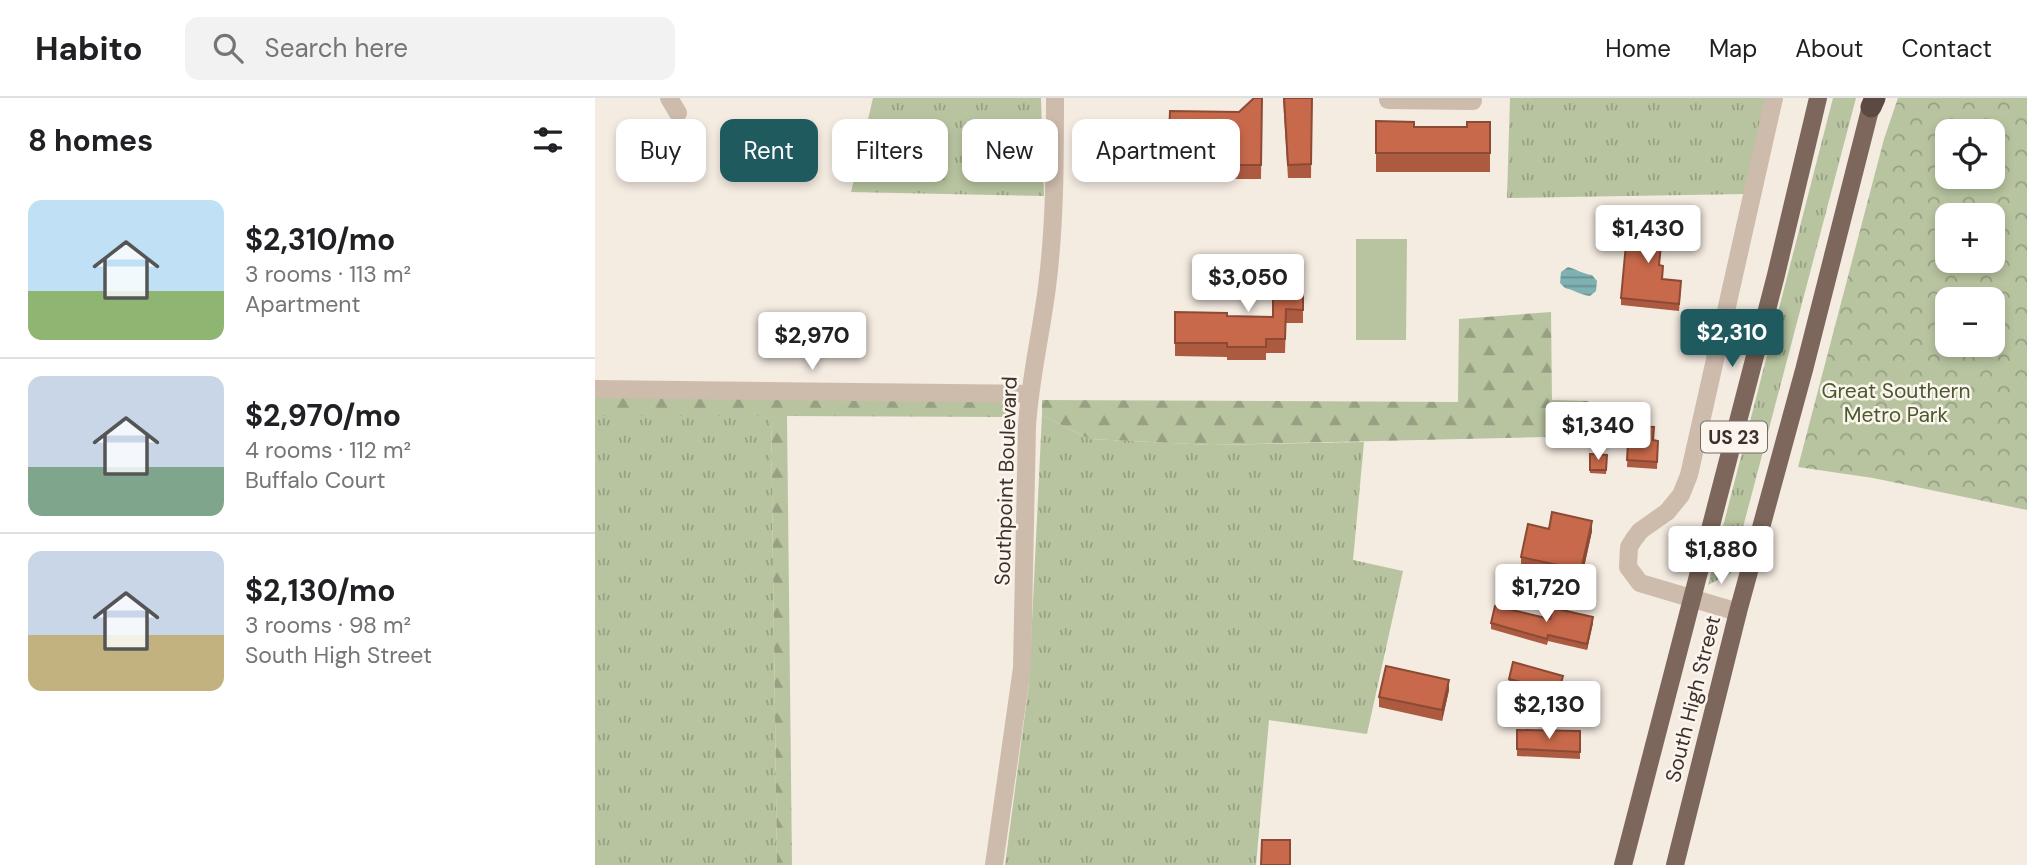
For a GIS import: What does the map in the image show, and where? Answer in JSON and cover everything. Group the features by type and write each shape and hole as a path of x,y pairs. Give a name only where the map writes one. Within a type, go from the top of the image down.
{"main road":[{"name":"South High Street","path":"1623,865 1776,275 1818,98"},
{"name":"South High Street","path":"1675,865 1738,612 1873,101"}],"street":[{"name":"Southpoint Boulevard","path":"994,865 1022,668 1027,426 1029,394 1047,287 1054,208 1055,98"},
{"path":"1738,612 1640,583 1628,567 1629,547 1640,531 1667,512 1681,495 1689,475 1774,98"},
{"path":"1388,100 1473,101"},
{"path":"595,389 1029,394"}],"green space":[{"path":"873,98 1041,98 1042,119 962,119 962,182 1044,182 1044,196 851,192 853,182 948,182 948,119 868,119"},
{"path":"1510,98 1768,98 1746,194 1507,198"},
{"path":"1833,98 1856,98 1731,573 1708,585"},
{"name":"Great Southern Metro Park","path":"1898,98 2027,98 2027,510 1873,478 1798,467 1884,139"},
{"path":"1356,239 1407,239 1406,340 1356,340"},
{"path":"1551,312 1552,400 1588,401 1586,436 1212,445 1089,439 1042,415 1042,400 1458,402 1459,319"},
{"path":"595,396 1007,399 1007,417 787,416 792,865 777,865 771,416 595,416"},
{"path":"771,415 777,865 595,865 595,416"},
{"path":"1042,415 1089,439 1212,445 1364,442 1353,560 1403,571 1367,734 1269,720 1256,865 1005,865 1029,683"}],"water":[{"path":"1568,267 1592,275 1597,281 1596,291 1590,296 1565,288 1560,283 1561,272"}],"building":[{"path":"1254,98 1262,98 1261,165 1240,165 1240,119 1170,119 1170,111 1239,112"},
{"path":"1284,98 1312,98 1311,164 1288,165"},
{"path":"1376,121 1414,122 1414,127 1467,127 1467,122 1490,122 1490,153 1376,153"},
{"path":"1637,215 1668,218 1667,236 1662,235 1659,265 1663,266 1662,279 1681,281 1679,304 1621,298 1626,244 1634,245"},
{"path":"1270,257 1300,257 1303,310 1286,309 1285,339 1266,339 1266,347 1227,347 1227,343 1175,343 1175,312 1273,317"},
{"path":"1629,426 1654,427 1653,440 1658,441 1657,462 1627,460"},
{"path":"1590,454 1607,455 1606,470 1590,470"},
{"path":"1552,512 1592,521 1581,570 1521,557 1528,524 1549,529"},
{"path":"1495,606 1550,619 1553,608 1593,617 1587,644 1548,635 1547,639 1491,623"},
{"path":"1513,662 1563,676 1560,687 1574,691 1570,707 1538,698 1541,687 1509,679"},
{"path":"1386,666 1449,680 1442,710 1379,697"},
{"path":"1517,730 1580,731 1580,752 1517,749"},
{"path":"1262,840 1290,840 1290,865 1261,865"}]}
